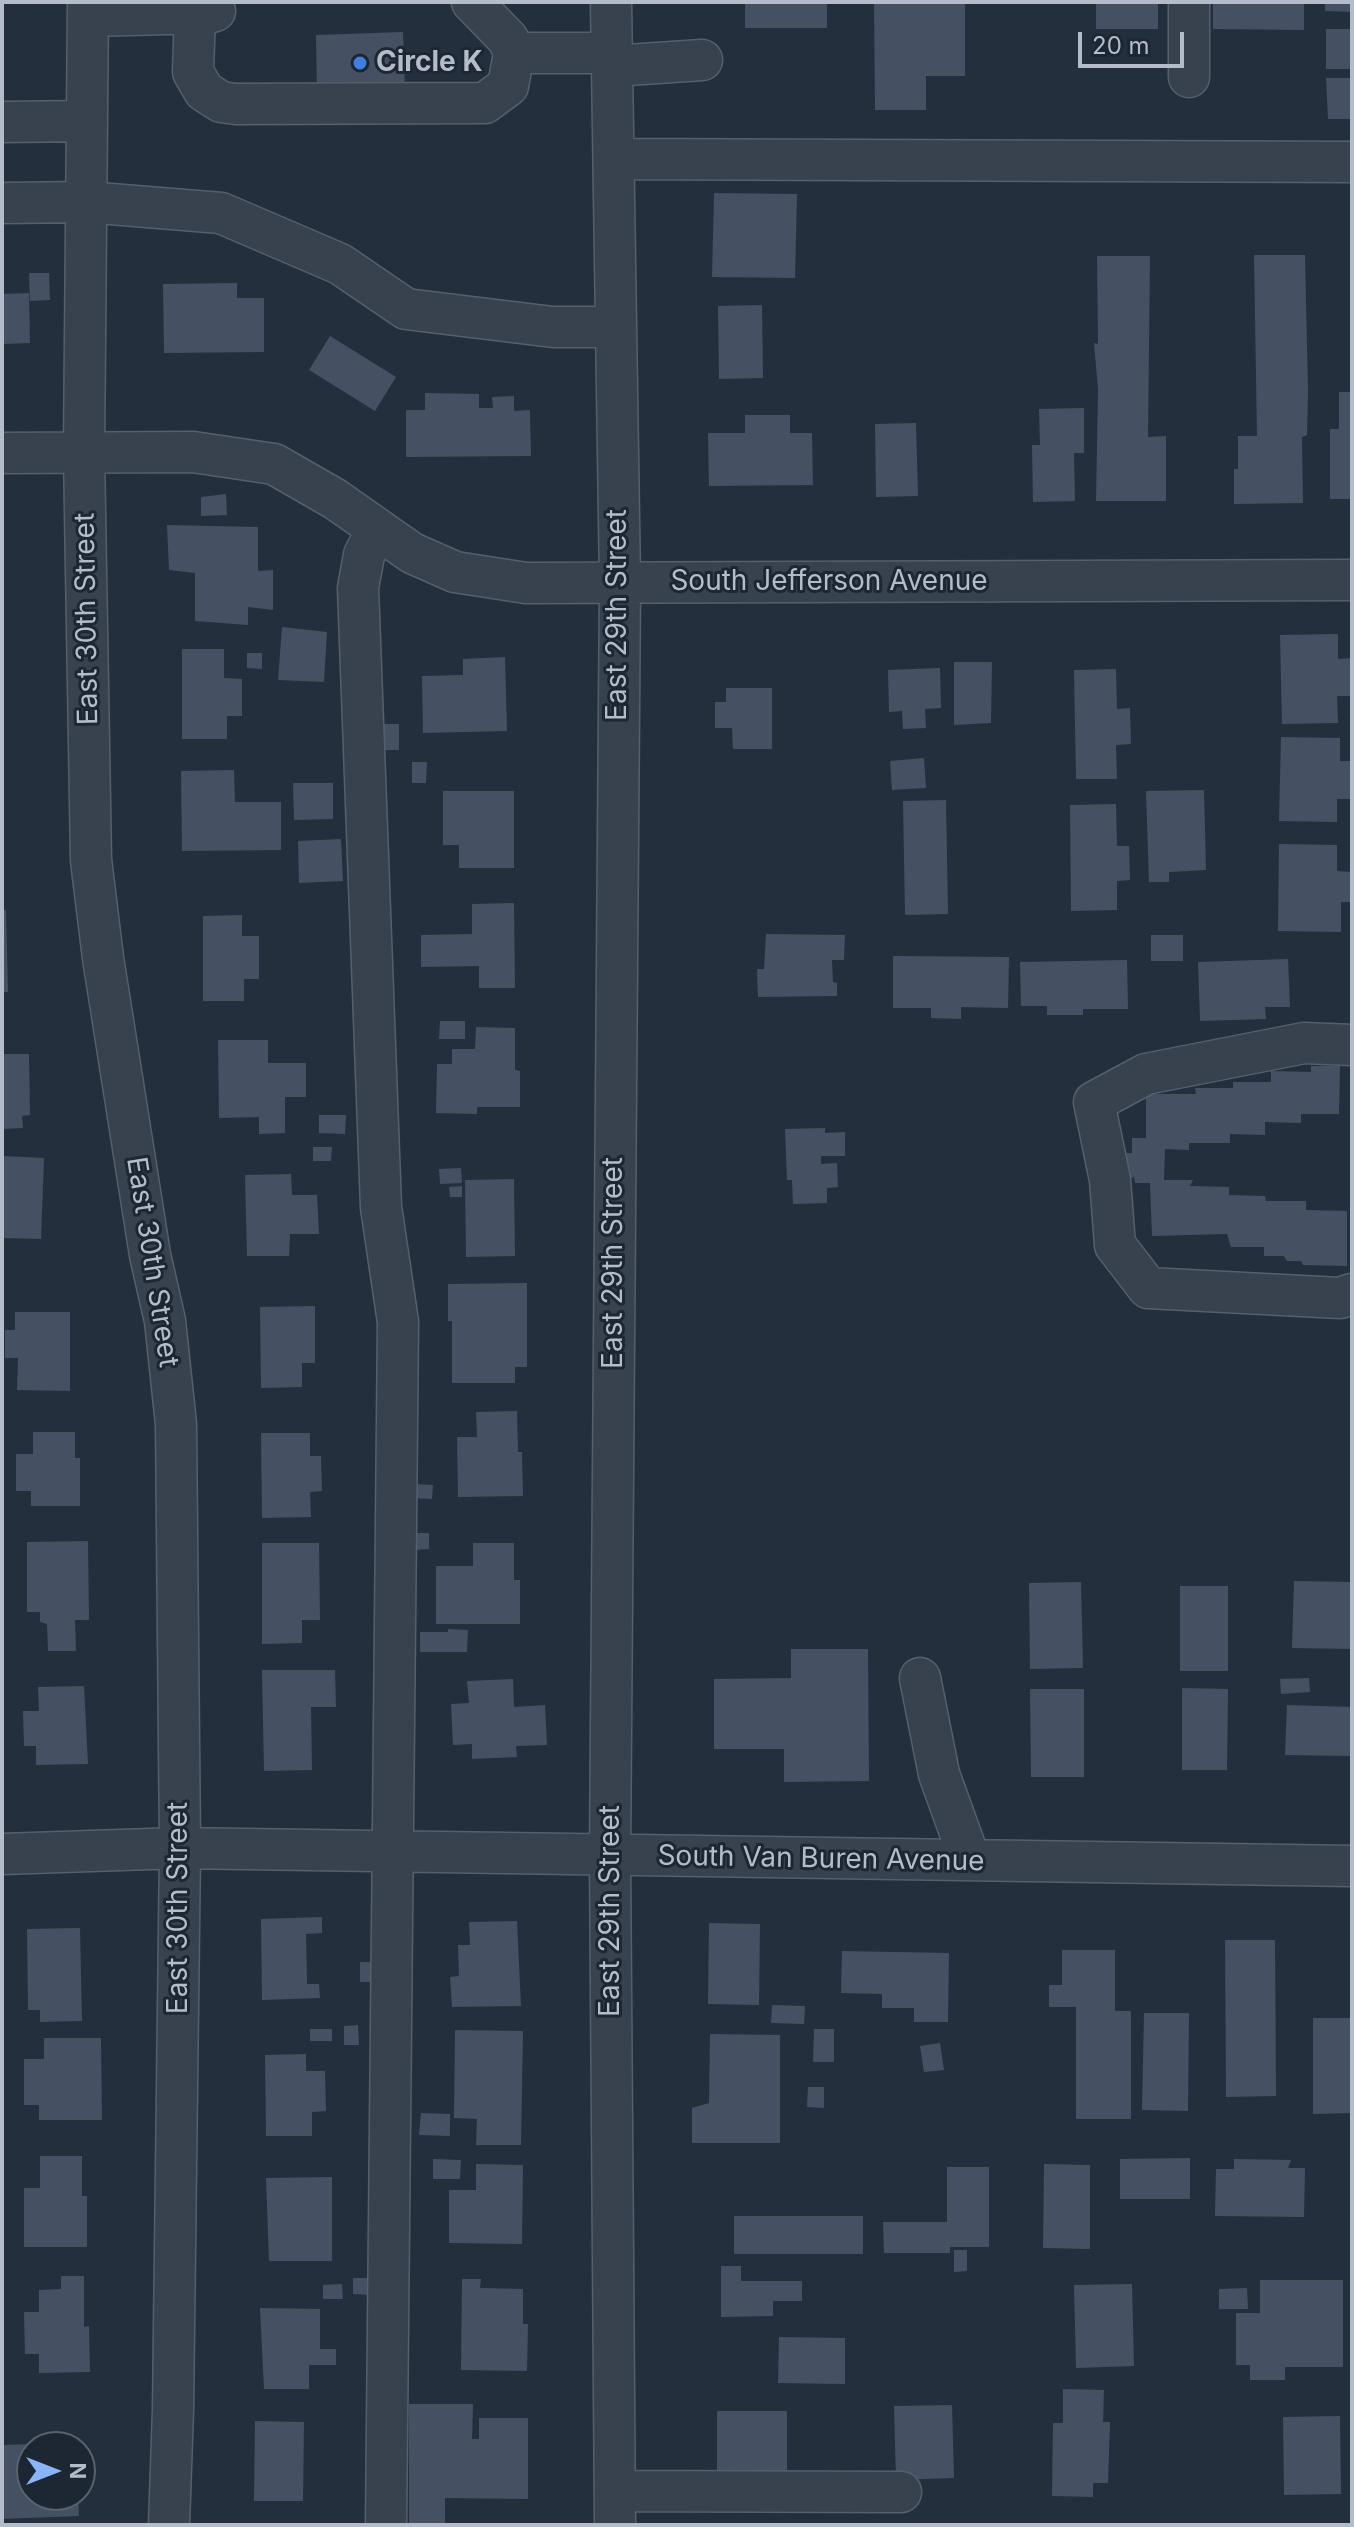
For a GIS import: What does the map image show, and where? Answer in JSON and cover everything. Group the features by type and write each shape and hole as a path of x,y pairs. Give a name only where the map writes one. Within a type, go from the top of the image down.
{"street":[{"path":"88,9 207,10 193,72 204,91 221,102 485,103 508,86 514,53 508,39 472,2"},
{"name":"East 29th Street","path":"611,2 620,582 610,1856 615,2508"},
{"path":"1189,2 1189,77"},
{"name":"East 30th Street","path":"88,9 84,453 91,860 110,1005 150,1255 165,1321 176,1424 180,1848 169,2525"},
{"path":"514,53 612,60 702,60"},
{"path":"2,122 87,121"},
{"path":"614,159 1352,162"},
{"path":"2,203 86,202 221,213 340,264 406,309 553,327 616,327"},
{"name":"South Jefferson Avenue","path":"2,453 193,452 274,464 335,499 412,553 455,572 532,583 1352,580"},
{"path":"377,529 364,555 358,588 381,1207 398,1322 386,2525"},
{"path":"1352,1045 1304,1043 1146,1074 1094,1102 1110,1180 1115,1245 1148,1288 1340,1298 1352,1294"},
{"path":"920,1678 939,1774 970,1860"},
{"name":"South Van Buren Avenue","path":"2,1854 180,1848 1352,1866"},
{"path":"615,2508 901,2492"}],"building":[{"path":"745,2 827,2 827,28 745,28"},
{"path":"874,2 965,2 965,76 926,76 926,110 875,110"},
{"path":"1096,2 1158,2 1158,29 1096,29"},
{"path":"1213,2 1304,2 1304,30 1213,29"},
{"path":"1325,2 1352,2 1352,12 1325,11"},
{"path":"1326,29 1352,29 1352,69 1326,69"},
{"name":"Circle K","path":"403,32 405,91 317,93 316,35"},
{"path":"1326,78 1352,78 1352,119 1328,119"},
{"path":"714,193 797,194 795,278 712,277"},
{"path":"1254,255 1305,255 1308,390 1307,435 1302,437 1303,503 1234,504 1238,436 1257,436"},
{"path":"1097,256 1150,256 1148,437 1166,436 1166,501 1096,501 1098,389 1094,343 1098,344"},
{"path":"29,273 49,273 50,300 30,301"},
{"path":"237,283 237,298 264,298 264,352 164,353 163,284"},
{"path":"29,293 30,343 2,344 2,294"},
{"path":"762,305 763,378 719,379 718,306"},
{"path":"330,336 396,377 375,411 309,370"},
{"path":"1339,392 1352,392 1352,499 1330,499 1330,429 1339,429"},
{"path":"425,393 479,394 479,408 493,408 492,397 514,396 514,411 530,410 531,456 406,457 406,410 425,410"},
{"path":"1084,408 1084,453 1074,453 1075,501 1033,502 1032,445 1040,445 1039,409"},
{"path":"745,415 790,415 790,433 812,433 813,485 709,486 708,433 745,433"},
{"path":"916,423 918,496 876,497 875,424"},
{"path":"226,494 227,515 201,516 201,497"},
{"path":"167,525 258,527 258,571 273,570 273,610 248,607 248,625 195,621 195,573 169,570"},
{"path":"282,627 327,632 324,682 278,680"},
{"path":"1338,634 1338,659 1352,658 1352,696 1337,696 1338,723 1282,724 1280,635"},
{"path":"182,649 224,649 224,678 242,679 242,716 227,716 227,739 182,739"},
{"path":"247,653 262,653 262,669 247,668"},
{"path":"505,657 507,731 423,733 422,676 463,675 463,659"},
{"path":"954,662 992,662 991,723 954,725"},
{"path":"940,668 941,708 925,709 926,728 903,729 902,711 889,712 888,670"},
{"path":"1116,669 1117,709 1130,708 1131,744 1116,745 1117,779 1076,779 1074,670"},
{"path":"726,688 772,688 772,749 733,749 732,728 715,728 715,702 726,702"},
{"path":"374,724 399,724 399,750 374,750"},
{"path":"1281,737 1340,738 1340,761 1352,761 1352,799 1337,799 1337,822 1279,821"},
{"path":"924,758 926,788 892,790 890,761"},
{"path":"412,762 427,762 426,783 412,783"},
{"path":"234,770 235,802 281,802 281,850 182,851 181,771"},
{"path":"293,783 333,783 333,819 294,820"},
{"path":"1204,790 1206,870 1169,872 1169,882 1149,882 1146,791"},
{"path":"443,791 514,791 514,868 459,868 459,845 443,845"},
{"path":"946,800 948,914 905,915 903,801"},
{"path":"1116,804 1117,846 1129,846 1130,880 1117,881 1117,910 1071,911 1070,805"},
{"path":"341,839 343,881 299,883 298,841"},
{"path":"1279,844 1337,845 1337,871 1352,872 1352,902 1341,902 1341,932 1278,931"},
{"path":"514,903 515,988 479,988 479,966 421,967 421,935 472,934 472,904"},
{"path":"2,910 6,910 8,992 2,992"},
{"path":"242,915 242,936 259,936 259,979 244,979 244,1001 203,1001 203,916"},
{"path":"766,934 845,935 844,960 832,960 837,996 758,997 757,969 764,969"},
{"path":"1151,935 1183,935 1183,961 1151,961"},
{"path":"893,956 1009,957 1008,1008 961,1007 961,1019 931,1018 931,1008 893,1008"},
{"path":"1288,959 1290,1007 1265,1007 1266,1019 1200,1021 1198,962"},
{"path":"1127,960 1128,1009 1083,1009 1083,1015 1047,1015 1047,1006 1021,1006 1020,962"},
{"path":"440,1021 465,1021 465,1039 439,1039"},
{"path":"476,1027 515,1028 515,1070 520,1071 520,1107 477,1107 477,1114 436,1113 437,1064 452,1064 452,1049 475,1049"},
{"path":"218,1040 268,1040 268,1063 306,1063 306,1097 285,1097 285,1133 259,1134 259,1117 219,1118"},
{"path":"2,1054 29,1054 30,1115 22,1116 23,1128 2,1129"},
{"path":"1311,1066 1340,1066 1339,1114 1301,1114 1301,1123 1265,1122 1265,1135 1230,1134 1230,1143 1189,1143 1189,1150 1165,1149 1164,1180 1193,1180 1190,1186 1229,1187 1229,1195 1265,1196 1266,1201 1306,1201 1306,1210 1347,1211 1347,1266 1303,1265 1301,1261 1287,1261 1284,1256 1264,1256 1264,1247 1231,1247 1227,1234 1152,1236 1150,1183 1135,1183 1134,1177 1125,1180 1125,1153 1132,1153 1132,1138 1146,1138 1146,1094 1196,1094 1195,1088 1233,1088 1233,1082 1271,1082 1271,1071 1311,1072"},
{"path":"319,1115 346,1115 345,1134 319,1133"},
{"path":"825,1128 825,1133 845,1132 845,1156 821,1156 821,1164 837,1163 838,1187 827,1188 827,1203 793,1204 792,1180 787,1180 785,1129"},
{"path":"313,1147 332,1147 331,1161 313,1161"},
{"path":"2,1156 44,1158 41,1239 2,1238"},
{"path":"461,1168 462,1183 440,1184 439,1169"},
{"path":"291,1174 292,1195 317,1195 319,1234 290,1234 289,1256 247,1256 245,1175"},
{"path":"514,1179 515,1256 466,1257 465,1180"},
{"path":"462,1186 462,1197 450,1197 449,1187"},
{"path":"527,1283 527,1367 515,1367 515,1383 452,1383 452,1321 448,1321 448,1284"},
{"path":"315,1306 315,1363 302,1363 302,1387 261,1388 260,1307"},
{"path":"15,1312 70,1312 70,1391 17,1390 18,1358 5,1358 5,1330 15,1330"},
{"path":"517,1411 523,1496 458,1497 457,1437 477,1437 476,1412"},
{"path":"33,1432 75,1432 75,1458 80,1458 80,1506 31,1506 31,1491 16,1491 16,1454 33,1454"},
{"path":"261,1433 310,1433 310,1456 321,1456 322,1491 310,1492 311,1517 262,1518"},
{"path":"411,1484 433,1485 432,1499 411,1498"},
{"path":"413,1533 429,1533 429,1549 414,1550"},
{"path":"88,1541 89,1620 75,1620 76,1651 48,1651 47,1624 40,1622 40,1612 27,1612 27,1542"},
{"path":"262,1543 319,1543 320,1620 302,1620 302,1643 262,1644"},
{"path":"473,1543 514,1543 514,1580 520,1580 520,1624 436,1624 436,1566 473,1566"},
{"path":"1294,1581 1352,1582 1352,1649 1292,1648"},
{"path":"1081,1582 1083,1668 1030,1669 1029,1583"},
{"path":"1180,1586 1228,1586 1228,1671 1180,1671"},
{"path":"448,1629 468,1630 467,1652 420,1652 420,1632 448,1632"},
{"path":"791,1649 868,1649 869,1781 784,1782 784,1749 714,1749 714,1679 791,1678"},
{"path":"262,1670 335,1670 336,1707 311,1707 312,1770 264,1771"},
{"path":"1309,1678 1310,1692 1281,1694 1280,1679"},
{"path":"513,1679 514,1707 545,1705 547,1745 516,1746 517,1757 472,1759 472,1744 453,1745 451,1704 469,1703 467,1681"},
{"path":"84,1686 88,1764 36,1765 36,1746 24,1746 23,1711 39,1711 38,1687"},
{"path":"1182,1688 1228,1689 1227,1770 1182,1770"},
{"path":"1030,1689 1084,1689 1084,1777 1031,1777"},
{"path":"1287,1705 1352,1707 1352,1756 1285,1755"},
{"path":"322,1917 322,1933 306,1934 307,1984 319,1984 320,1998 262,2000 261,1919"},
{"path":"517,1921 521,2006 452,2007 450,1977 459,1976 458,1945 470,1945 469,1922"},
{"path":"709,1923 760,1924 759,2005 708,2004"},
{"path":"80,1928 82,2021 40,2022 40,2010 28,2010 27,1929"},
{"path":"1225,1940 1275,1940 1276,2096 1226,2097"},
{"path":"1062,1950 1115,1950 1115,2011 1131,2011 1131,2119 1076,2119 1076,2007 1049,2007 1049,1985 1062,1985"},
{"path":"842,1951 949,1953 948,2022 914,2022 914,2008 882,2008 882,1994 841,1993"},
{"path":"360,1962 374,1962 374,1982 360,1982"},
{"path":"772,2005 805,2006 804,2024 771,2023"},
{"path":"1144,2013 1189,2013 1188,2111 1142,2110"},
{"path":"1313,2018 1352,2018 1352,2113 1313,2114"},
{"path":"358,2025 359,2045 344,2045 344,2026"},
{"path":"310,2029 332,2029 332,2041 310,2041"},
{"path":"814,2029 834,2029 834,2062 813,2062"},
{"path":"455,2030 523,2031 521,2145 476,2145 477,2119 454,2118"},
{"path":"710,2034 780,2035 780,2143 692,2143 692,2108 709,2103"},
{"path":"44,2038 101,2038 102,2120 39,2120 39,2105 24,2105 24,2059 44,2059"},
{"path":"940,2043 944,2070 924,2072 920,2046"},
{"path":"306,2054 306,2071 325,2071 326,2111 312,2112 312,2136 266,2136 265,2055"},
{"path":"808,2087 824,2087 824,2108 807,2107"},
{"path":"421,2113 450,2114 450,2136 419,2135"},
{"path":"40,2156 82,2156 82,2196 87,2196 87,2247 24,2247 24,2188 40,2188"},
{"path":"1190,2158 1190,2199 1120,2199 1120,2159"},
{"path":"433,2159 461,2160 460,2179 433,2179"},
{"path":"1234,2159 1291,2160 1288,2168 1305,2168 1304,2217 1215,2216 1216,2169 1234,2169"},
{"path":"476,2164 523,2165 522,2244 449,2243 449,2190 476,2190"},
{"path":"1044,2164 1090,2165 1090,2249 1043,2248"},
{"path":"947,2167 989,2167 989,2247 950,2247 950,2253 884,2253 883,2222 947,2222"},
{"path":"332,2177 332,2261 269,2261 266,2178"},
{"path":"734,2216 863,2216 863,2254 734,2254"},
{"path":"954,2250 967,2250 967,2271 954,2272"},
{"path":"721,2266 741,2266 741,2281 802,2281 802,2301 773,2301 773,2316 721,2317"},
{"path":"61,2276 84,2276 84,2327 89,2326 90,2372 39,2373 39,2354 25,2354 24,2312 39,2312 39,2290 61,2289"},
{"path":"353,2278 372,2278 372,2295 353,2294"},
{"path":"462,2279 481,2279 480,2288 523,2289 523,2324 528,2324 527,2371 461,2370"},
{"path":"1260,2280 1343,2280 1343,2367 1285,2367 1285,2380 1250,2380 1250,2365 1236,2365 1236,2313 1260,2313"},
{"path":"342,2284 343,2299 323,2299 323,2285"},
{"path":"1132,2284 1134,2366 1076,2368 1074,2285"},
{"path":"1247,2288 1248,2309 1219,2309 1219,2289"},
{"path":"260,2308 320,2309 320,2349 336,2349 336,2365 309,2365 309,2389 264,2389"},
{"path":"779,2337 845,2338 845,2384 778,2383"},
{"path":"1063,2389 1104,2390 1103,2422 1110,2422 1108,2483 1093,2483 1093,2497 1052,2496 1053,2423 1063,2423"},
{"path":"409,2404 473,2404 472,2439 479,2439 479,2418 528,2418 528,2499 445,2498 445,2524 409,2524"},
{"path":"952,2405 954,2478 896,2480 894,2406"},
{"path":"717,2411 787,2411 787,2472 717,2472"},
{"path":"1340,2416 1341,2494 1284,2495 1283,2417"},
{"path":"255,2421 304,2422 303,2501 254,2501"},
{"path":"2,2445 16,2445 16,2511 79,2511 79,2516 2,2519"}],"place":[{"name":"Circle K","path":"360,63"}]}
